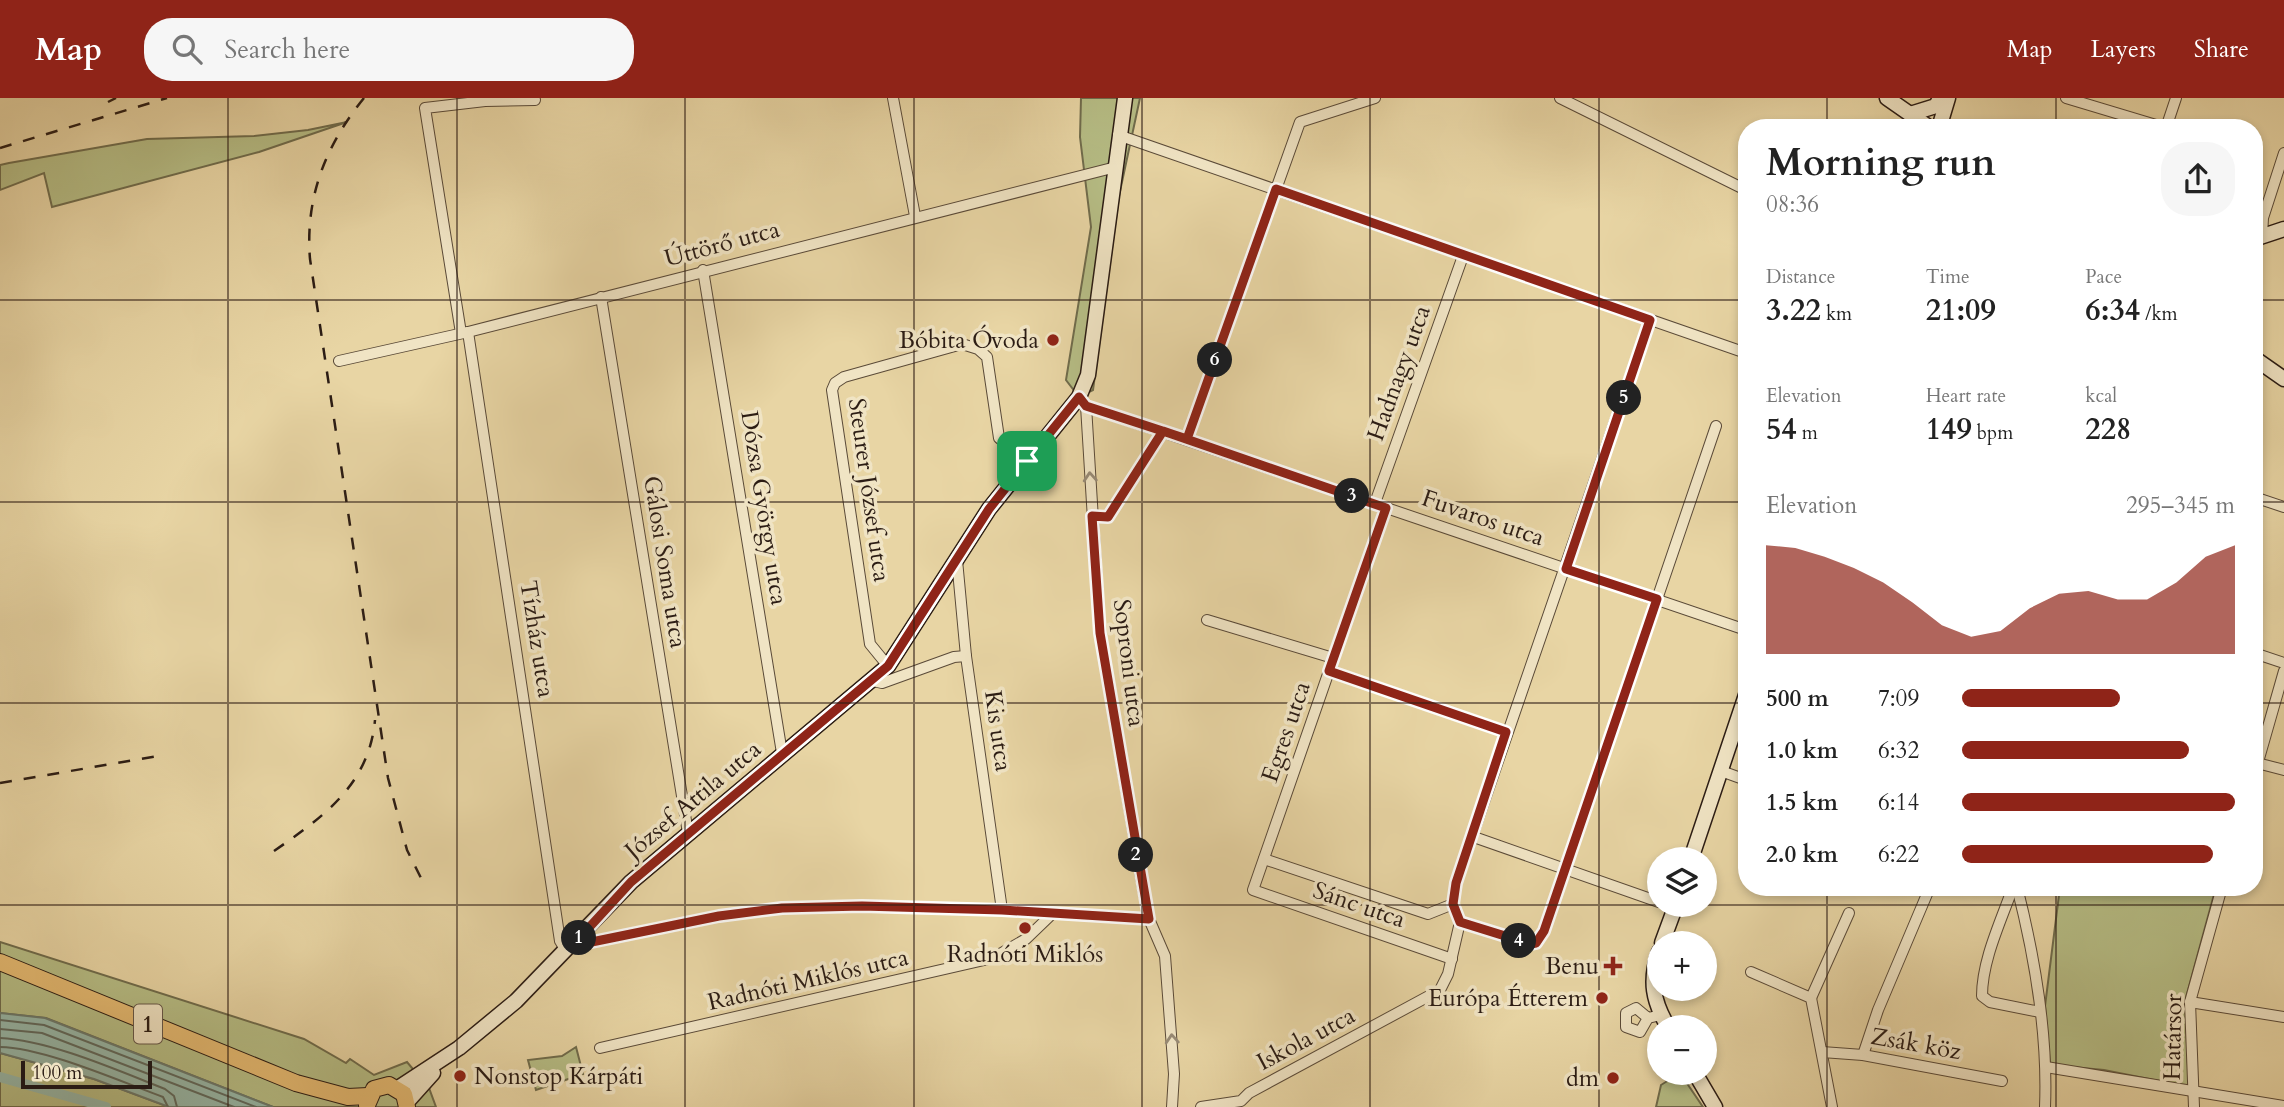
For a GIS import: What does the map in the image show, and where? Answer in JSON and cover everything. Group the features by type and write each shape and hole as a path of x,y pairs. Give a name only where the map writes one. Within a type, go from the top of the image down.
{"main road":[{"name":"1","path":"0,962 349,1107"},
{"name":"1","path":"296,1083 368,1102 380,1086 404,1099"}],"street":[{"path":"893,98 915,216"},
{"name":"Soproni utca","path":"1125,98 1083,402 1100,633 1149,919 1165,956 1174,1074 1172,1107"},
{"path":"1187,439 1300,122 1375,98"},
{"path":"1560,98 1738,186"},
{"path":"1887,98 1917,119"},
{"path":"1910,114 1936,106 1940,98"},
{"path":"1942,119 1950,98"},
{"path":"1950,98 1951,119"},
{"path":"2066,98 2136,119"},
{"path":"2169,119 2176,98"},
{"name":"Tízház utca","path":"535,100 485,101 425,108 464,332 560,941 569,949"},
{"path":"1118,135 1738,350"},
{"path":"2263,218 2284,153"},
{"name":"Úttörő utca","path":"339,360 464,332 1116,167"},
{"path":"2263,236 2284,229"},
{"name":"Hadnagy utca","path":"1375,503 1463,256"},
{"name":"Dózsa György utca","path":"703,270 782,753"},
{"name":"Gálosi Soma utca","path":"601,297 688,833"},
{"path":"1650,320 1472,836 1453,904 1460,922 1531,944 1536,943 1544,931 1716,426"},
{"name":"Steurer József utca","path":"888,666 870,644 832,390 835,383 844,377 962,344 978,349 986,357 999,438 1027,461"},
{"path":"2263,364 2284,379"},
{"name":"Fuvaros utca","path":"1083,402 1738,627"},
{"name":"József Attila utca","path":"404,1099 459,1048 516,1001 631,882 888,666 957,557 1027,461 1083,402"},
{"path":"1092,516 1108,517 1163,431"},
{"path":"2263,500 2284,507"},
{"name":"Egres utca","path":"1253,890 1386,508"},
{"name":"Kis utca","path":"957,557 966,656 1002,910"},
{"path":"1207,620 1333,658"},
{"name":"József Attila utca","path":"873,681 882,683 954,657 966,656"},
{"path":"2263,656 2284,663"},
{"path":"1329,671 1506,732"},
{"path":"2263,746 2284,671"},
{"path":"1695,847 1738,719"},
{"path":"2263,765 2284,770"},
{"path":"1721,771 1738,777"},
{"path":"1472,836 1647,898"},
{"path":"1264,859 1428,914 1453,904"},
{"name":"Sánc utca","path":"1253,890 1452,960"},
{"path":"1863,1055 1878,1010 1926,896"},
{"path":"2012,896 1986,972 1982,996 1990,1002 2040,1012"},
{"path":"2017,896 2040,1012 2046,1067 2045,1107"},
{"name":"Határsor","path":"2194,1107 2190,1002 2219,896"},
{"path":"569,949 719,916 782,908 862,906 1002,910 1149,919"},
{"path":"1832,1107 1811,998 1849,913"},
{"name":"Radnóti Miklós utca","path":"600,1048 993,958 1026,939 1052,914"},
{"name":"Iskola utca","path":"1201,1107 1241,1101 1249,1093 1440,990 1452,960 1460,922"},
{"path":"1751,972 1811,998"},
{"path":"2190,1002 2284,1017"},
{"path":"1636,1008 1659,1020 1640,1032 1626,1027 1623,1020 1626,1013 1636,1008"},
{"name":"Zsák köz","path":"1822,1052 1863,1055 2002,1081"},
{"path":"2046,1067 2103,1074 2284,1106"},
{"path":"1702,1085 1715,1107"}],"green space":[{"path":"1081,98 1140,98 1119,196 1093,390 1079,397 1066,380 1091,227 1080,137"},
{"path":"347,122 259,152 52,207 44,173 0,190 0,165 9,163 147,139 254,136 308,130"},
{"path":"2059,896 2214,896 2185,1001 2189,1087 2104,1070 2050,1065 2045,1006"},
{"path":"0,942 304,1039 346,1063 350,1059 374,1075 407,1062 429,1088 436,1107 273,1107 46,1018 0,1013"},
{"path":"576,1047 583,1074 536,1090 528,1060 562,1056"},
{"path":"0,1053 94,1079 169,1107 0,1107"},
{"path":"1661,1085 1688,1085 1703,1107 1656,1107"}],"water":[{"path":"0,1013 45,1018 273,1107 169,1107 94,1079 0,1053"}],"waterway":[{"path":"0,1077 106,1107"}],"railway":[{"path":"108,102 116,98"},
{"path":"0,148 167,98"},
{"path":"364,98 338,135 320,174 311,215 310,259 388,778 407,850 426,888"},
{"path":"274,851 310,825 341,797 364,763 375,720"},
{"path":"0,783 164,755"}],"place":[{"name":"Bóbita Óvoda","path":"1053,340"},
{"name":"Radnóti Miklós","path":"1025,928"},
{"name":"Benu","path":"1613,966"},
{"name":"Európa Étterem","path":"1602,998"},
{"name":"Nonstop Kárpáti","path":"460,1076"},
{"name":"dm","path":"1613,1078"}],"route":[{"path":"1027,461 989,509 888,666 631,882 572,946 719,916 782,908 862,906 1002,910 1149,919 1111,711 1100,633 1092,516 1108,517 1163,431 1386,508 1329,671 1506,732 1456,883 1453,904 1460,922 1531,944 1536,943 1544,931 1657,599 1566,569 1650,320 1276,189 1187,439 1086,406 1079,397 1027,461"}]}
